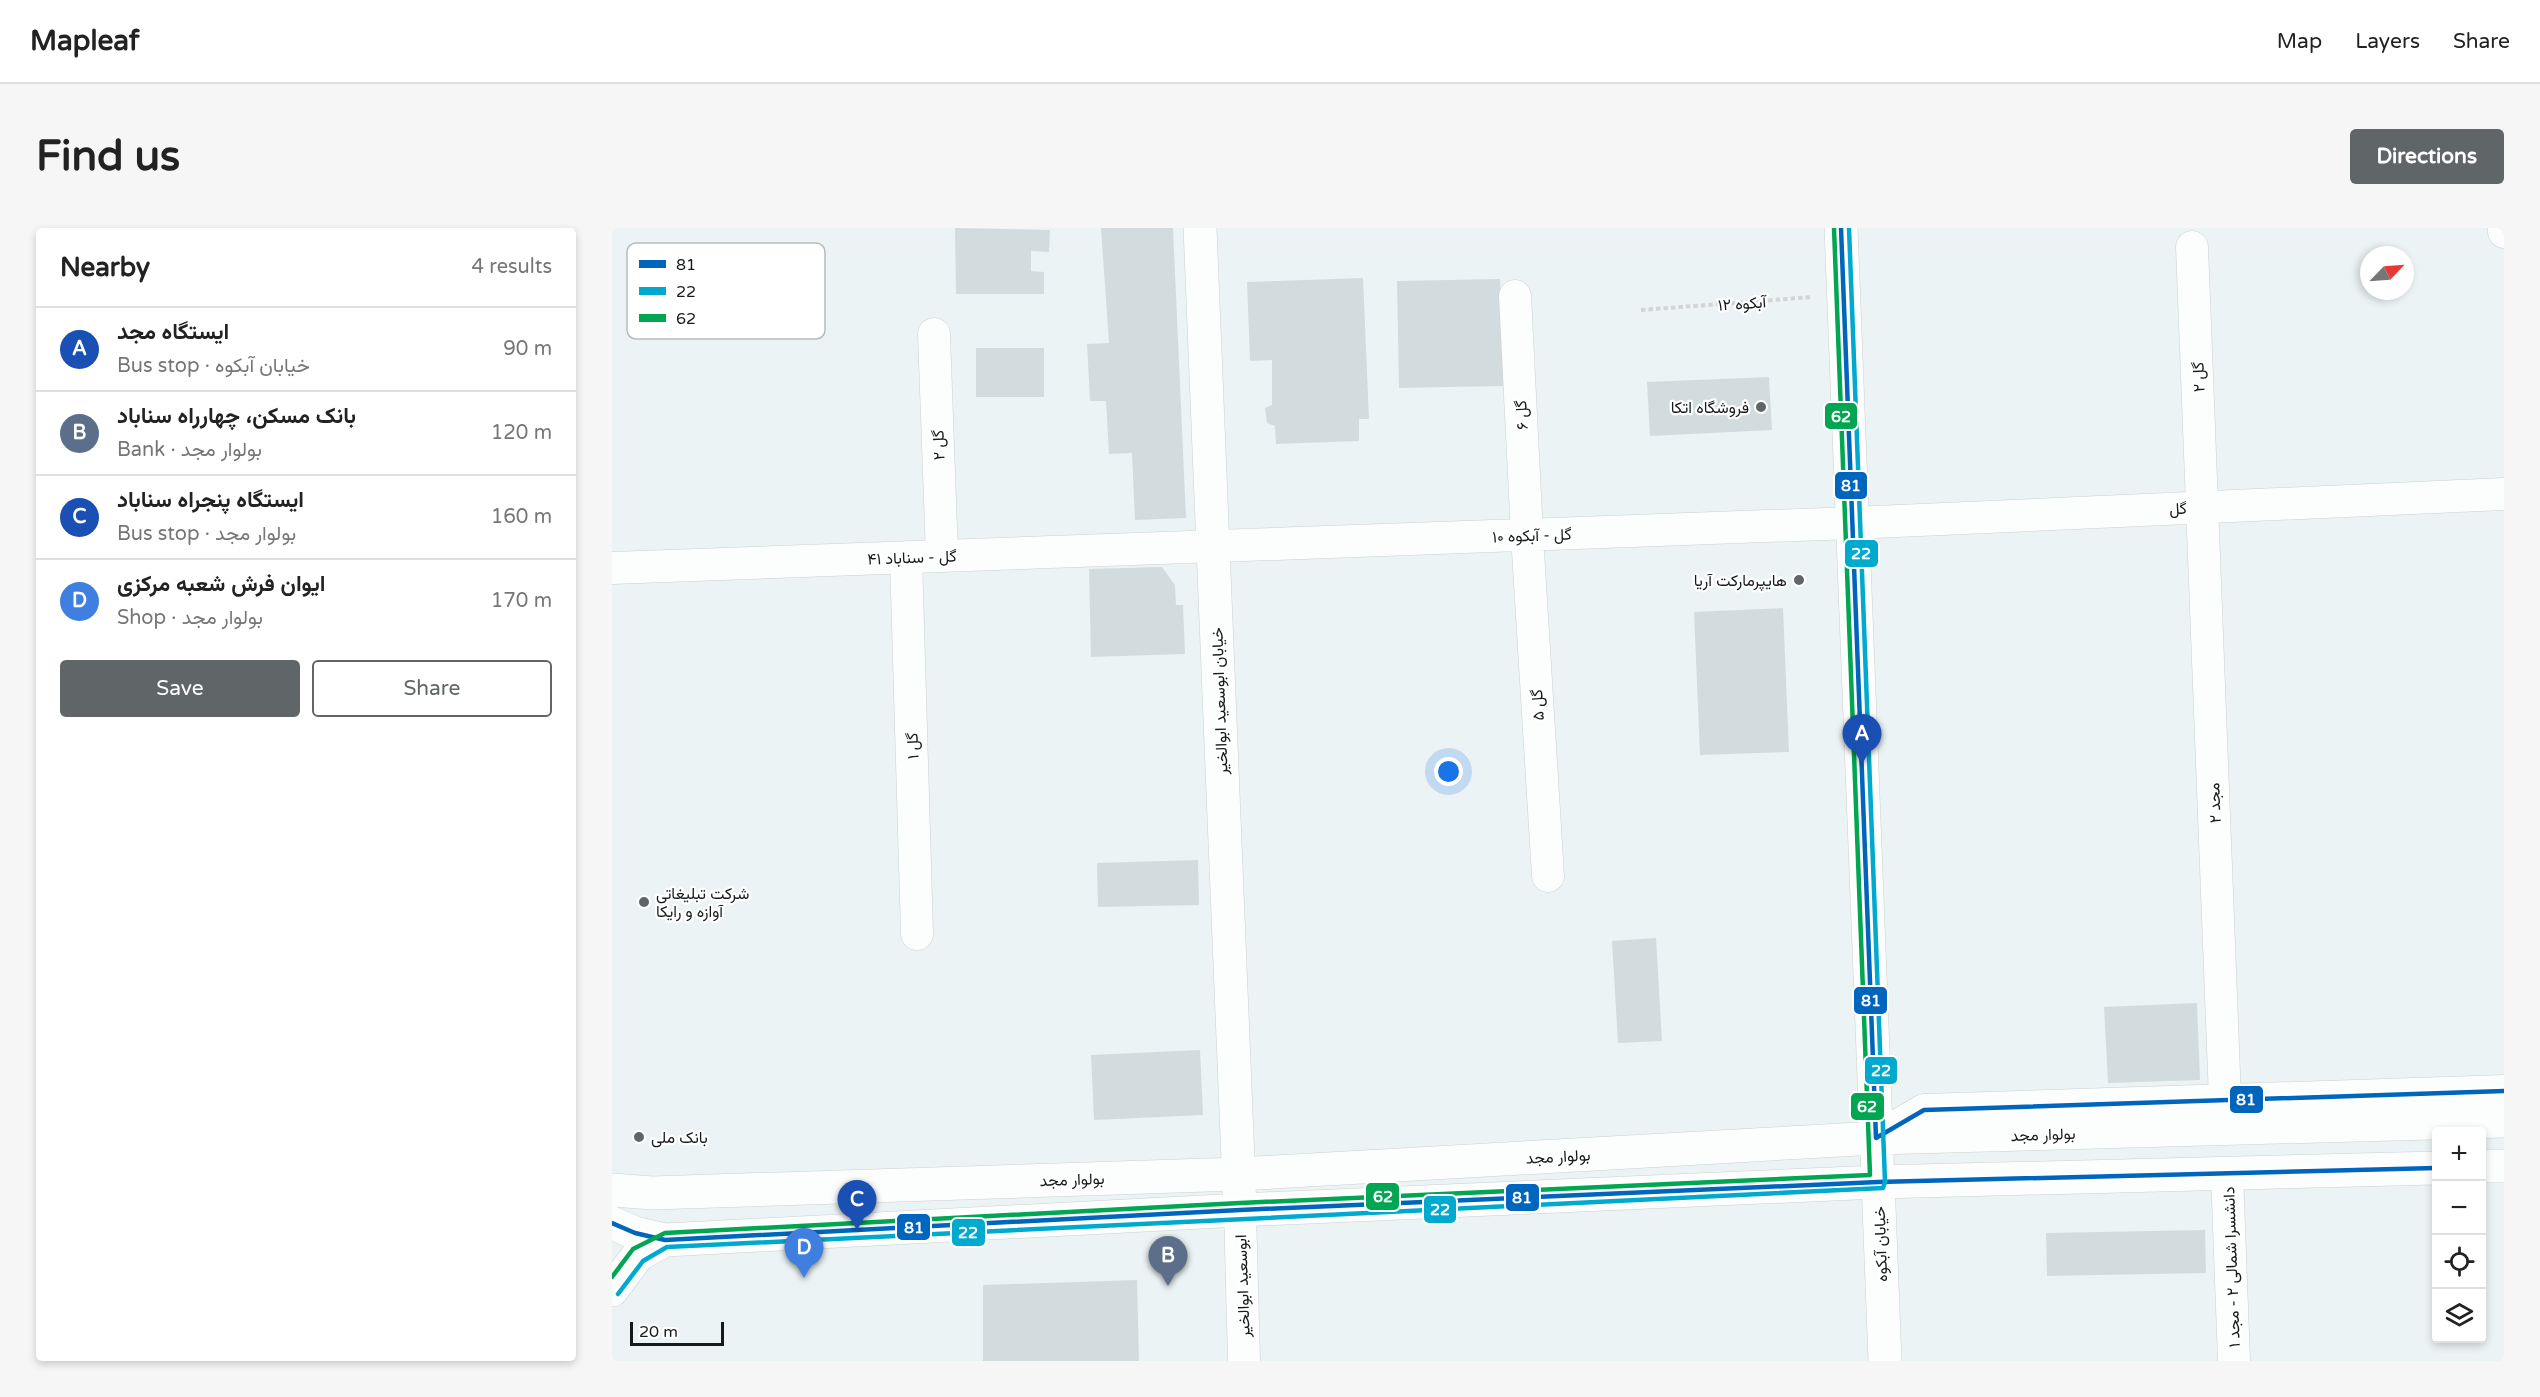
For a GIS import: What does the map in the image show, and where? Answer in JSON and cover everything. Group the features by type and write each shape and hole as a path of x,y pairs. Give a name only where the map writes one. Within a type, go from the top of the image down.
{"main road":[{"name":"خیابان ابوسعید ابوالخیر","path":"1200,228 1240,1210"},
{"name":"خیابان آبکوه","path":"1841,228 1885,1361"},
{"name":"بولوار مجد","path":"612,1190 664,1193 1239,1174 1876,1138 2504,1121"},
{"path":"1946,1136 1939,1154 1939,1163 1946,1180"},
{"path":"2486,1166 2504,1166"},
{"path":"612,1223 635,1233 665,1240 1240,1210 1878,1182 2432,1168"},
{"path":"612,1290 638,1255 665,1240"}],"street":[{"name":"گل ۲","path":"2192,247 2203,507"},
{"name":"گل ۶","path":"1515,296 1527,535"},
{"name":"گل ۲","path":"934,334 942,556"},
{"name":"گل","path":"1852,523 2504,494"},
{"name":"مجد ۲","path":"2203,507 2225,1099"},
{"name":"گل - آبکوه ۱۰","path":"1213,546 1852,523"},
{"name":"گل ۵","path":"1527,535 1548,876"},
{"name":"گل - سناباد ۴۱","path":"612,568 1213,546"},
{"name":"گل ۱","path":"906,557 917,934"},
{"path":"1876,1138 1924,1110 2504,1091"},
{"name":"دانشسرا شمالی ۲ - مجد ۱","path":"2227,1173 2234,1361"},
{"name":"ابوسعید ابوالخیر","path":"1240,1210 1244,1361"}],"path":[{"name":"آبکوه ۱۲","path":"1641,310 1844,295"}],"building":[{"path":"955,228 1050,230 1049,252 1031,251 1031,271 1044,272 1044,294 956,294"},
{"path":"1101,228 1173,228 1186,518 1135,520 1132,453 1109,454 1106,401 1090,401 1087,344 1109,343"},
{"path":"1363,278 1369,419 1359,419 1359,441 1276,444 1275,426 1267,423 1265,408 1272,405 1272,360 1250,361 1247,282"},
{"path":"1500,279 1504,386 1399,388 1397,281"},
{"path":"976,348 1044,348 1044,397 976,397"},
{"path":"1769,377 1772,430 1650,436 1647,382"},
{"path":"1162,567 1175,585 1176,605 1183,605 1185,654 1091,657 1089,569"},
{"path":"1783,608 1789,752 1700,755 1694,612"},
{"path":"1198,860 1199,905 1098,907 1097,863"},
{"path":"1656,938 1662,1041 1618,1043 1612,941"},
{"path":"2197,1003 2200,1080 2108,1083 2104,1007"},
{"path":"1200,1050 1203,1115 1094,1120 1091,1055"},
{"path":"2205,1230 2206,1273 2047,1276 2046,1233"},
{"path":"1137,1280 1139,1361 983,1361 983,1285"}],"transit line":[{"name":"62","path":"612,1277 633,1249 665,1233 1240,1203 1870,1175 1834,228"},
{"name":"81","path":"1841,228 1876,1138 1924,1110 2504,1091"},
{"name":"22","path":"618,1294 643,1261 667,1247 1883,1188 1885,1182 1849,228"},
{"name":"81","path":"612,1223 635,1233 665,1240 1240,1210 1878,1182 2432,1168"}],"place":[{"name":"فروشگاه اتکا","path":"1761,407"},
{"name":"هایپرمارکت آریا","path":"1799,580"},
{"name":"ایستگاه مجد","path":"1862,764"},
{"name":"شرکت تبلیغاتی آوازه و رایکا","path":"644,902"},
{"name":"بانک ملی","path":"639,1137"},
{"name":"ایستگاه پنجراه سناباد","path":"857,1230"},
{"name":"ایوان فرش شعبه مرکزی","path":"804,1278"},
{"name":"بانک مسکن، چهارراه سناباد","path":"1168,1286"}]}
